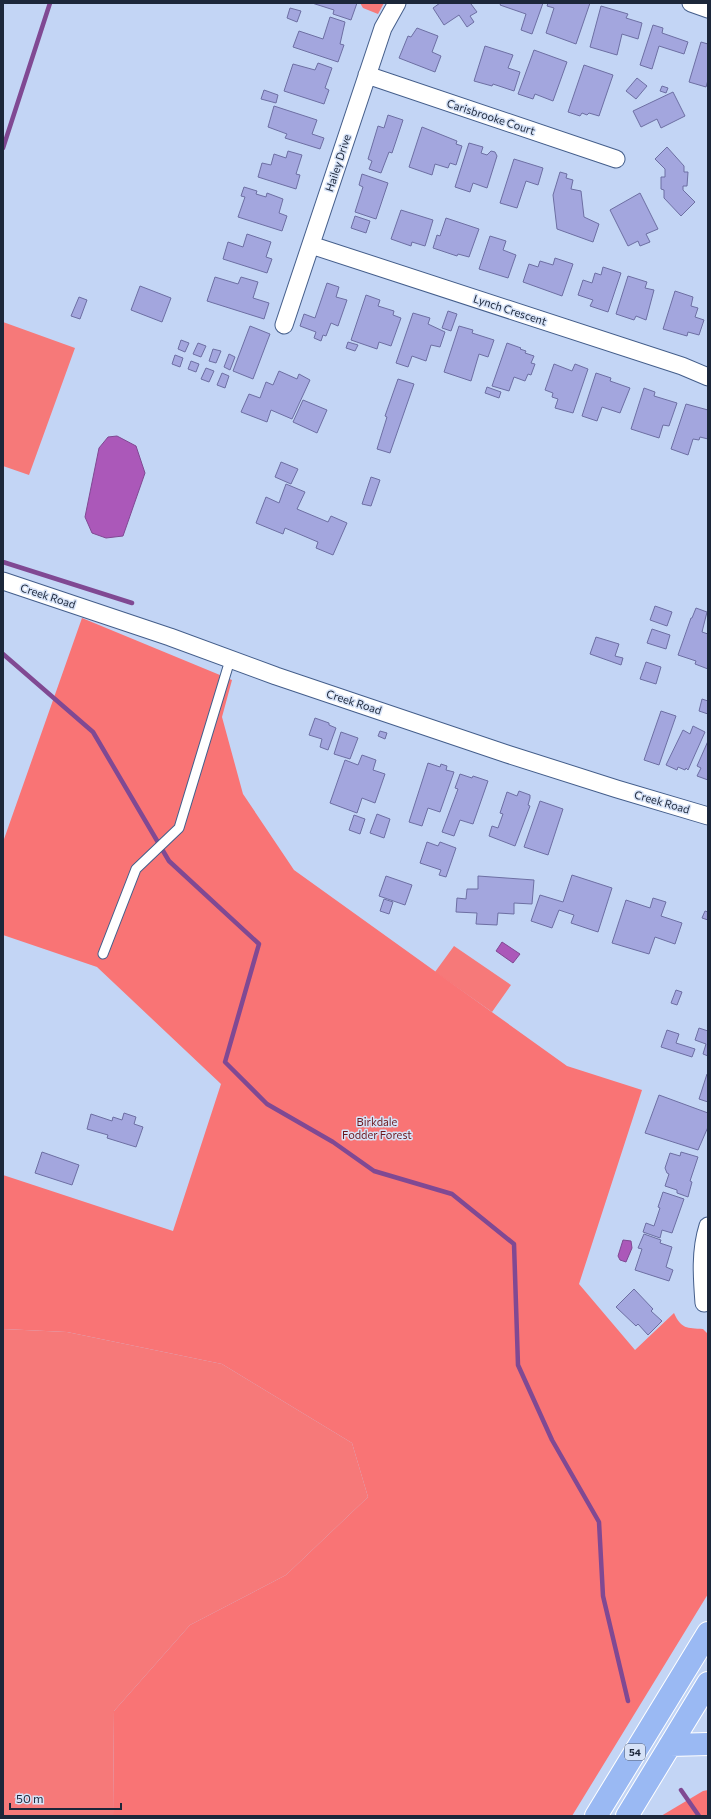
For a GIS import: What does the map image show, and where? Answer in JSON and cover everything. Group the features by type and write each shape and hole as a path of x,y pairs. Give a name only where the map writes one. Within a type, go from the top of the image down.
{"main road":[{"name":"54","path":"596,1816 708,1633"},
{"path":"674,1689 704,1699"},
{"name":"54","path":"627,1816 670,1746 704,1699"},
{"path":"670,1746 708,1744"}],"street":[{"name":"Hailey Drive","path":"284,325 383,28 397,3"},
{"path":"692,3 708,9"},
{"name":"Carisbrooke Court","path":"367,75 616,159"},
{"name":"Lynch Crescent","path":"311,245 682,366 708,377"},
{"name":"Creek Road","path":"3,581 170,637 230,660 515,756 617,789 708,816"},
{"path":"704,1303 701,1272 705,1235 708,1226"}],"lane":[{"path":"103,954 136,869 179,828 230,660"}],"shaded area":[{"path":"360,3 384,3 378,14 363,8"},
{"path":"3,322 75,348 29,475 3,466"},
{"path":"117,436 136,446 145,473 123,536 106,538 92,533 85,517 99,448 108,437"},
{"path":"502,942 520,954 513,963 496,951"},
{"path":"454,946 511,985 492,1012 435,972"},
{"path":"623,1240 631,1241 632,1248 626,1262 620,1260 618,1256"},
{"path":"3,1329 67,1332 222,1364 352,1443 368,1497 286,1575 190,1625 114,1711 113,1816 3,1816"}],"green space":[{"name":"Birkdale Fodder Forest","path":"82,618 232,680 222,717 243,794 294,870 567,1066 642,1090 579,1284 635,1350 674,1313 679,1322 685,1327 703,1329 708,1334 708,1594 572,1816 113,1816 114,1711 190,1625 286,1575 368,1497 352,1443 222,1364 67,1332 3,1329 3,1175 173,1231 221,1084 97,967 3,935 3,842"},
{"path":"708,1790 708,1816 661,1816 703,1791"}],"building":[{"path":"312,3 357,3 351,20 333,14 334,10"},
{"path":"440,3 472,3 471,4 477,12 470,16 474,22 467,27 459,15 444,25 433,8"},
{"path":"501,3 543,3 532,34 521,30 526,14 500,5"},
{"path":"548,3 590,3 576,44 546,33 554,8 547,6"},
{"path":"601,6 628,14 626,18 642,23 638,39 622,34 617,55 590,47"},
{"path":"290,8 301,11 297,22 287,18"},
{"path":"330,17 345,22 340,44 344,45 338,62 293,47 299,31 323,39"},
{"path":"653,25 663,28 662,33 688,42 684,54 659,46 652,69 640,65"},
{"path":"417,28 438,36 432,52 441,56 435,72 399,58 408,36 411,37"},
{"path":"701,42 708,44 708,80 706,87 689,82"},
{"path":"485,46 513,55 508,68 520,72 514,91 493,84 492,86 474,81"},
{"path":"534,50 567,62 553,101 535,94 533,99 518,94"},
{"path":"318,63 332,68 325,88 329,90 324,104 284,91 293,64 315,70"},
{"path":"584,65 613,75 599,116 589,113 587,115 582,113 580,116 568,112"},
{"path":"637,78 647,86 636,99 626,91"},
{"path":"662,86 668,88 666,93 660,91"},
{"path":"264,90 278,95 276,103 261,99"},
{"path":"673,92 685,116 661,128 657,119 641,127 633,111"},
{"path":"274,106 317,120 312,134 324,138 320,149 285,138 287,134 268,127"},
{"path":"388,115 403,120 392,153 389,152 381,173 369,169 372,161 368,159 378,126 384,128"},
{"path":"422,127 457,141 456,144 462,146 456,165 450,163 448,168 435,164 432,175 409,167"},
{"path":"469,143 483,147 481,153 487,155 491,151 495,152 497,156 487,188 473,183 470,192 455,187"},
{"path":"667,147 684,166 684,172 688,172 687,186 683,186 683,190 695,202 681,216 664,198 664,190 661,189 661,177 665,177 665,169 655,159"},
{"path":"288,151 302,155 296,174 300,175 296,189 258,177 262,163 271,165 274,154 286,158"},
{"path":"514,159 543,168 538,185 526,181 517,208 500,203"},
{"path":"560,172 567,174 566,178 573,180 571,189 581,191 584,217 599,224 593,242 557,229 553,195"},
{"path":"362,174 388,183 376,219 355,212 363,187 359,185"},
{"path":"244,187 257,191 256,194 266,197 267,193 283,199 279,213 287,216 282,231 238,217 245,197 241,196"},
{"path":"640,193 658,229 646,234 650,242 640,246 638,241 628,246 610,210"},
{"path":"401,210 433,220 425,246 412,242 411,246 391,239"},
{"path":"355,216 370,221 366,233 351,228"},
{"path":"446,218 479,229 469,257 458,254 457,256 433,248 437,235 440,236"},
{"path":"247,234 271,242 266,257 272,259 267,273 223,259 228,242 243,247"},
{"path":"490,236 506,241 503,250 516,255 508,278 479,269"},
{"path":"555,258 573,264 562,296 523,282 529,264 538,267 540,261 553,265"},
{"path":"603,267 621,273 608,312 590,306 593,300 578,295 583,280 592,283 595,273 601,275"},
{"path":"628,276 647,282 645,288 654,290 646,320 636,316 634,320 616,314"},
{"path":"215,277 238,284 241,277 258,282 253,298 269,303 264,319 207,301"},
{"path":"327,283 339,287 336,297 347,300 338,326 331,323 326,336 323,335 321,341 314,338 316,332 300,326 304,314 315,318"},
{"path":"140,286 171,298 162,322 131,310"},
{"path":"675,291 693,297 691,306 698,308 695,317 704,320 699,335 688,332 687,336 663,329"},
{"path":"366,295 380,300 378,306 394,311 393,315 401,318 391,346 379,342 377,349 351,340"},
{"path":"79,297 87,300 80,319 71,316"},
{"path":"448,311 457,314 451,331 442,328"},
{"path":"413,313 430,318 428,324 445,332 440,347 431,345 426,361 412,356 408,367 396,363"},
{"path":"250,326 270,334 253,379 233,371"},
{"path":"459,326 473,330 472,333 494,340 488,357 479,354 471,381 444,372"},
{"path":"181,340 189,343 185,352 178,349"},
{"path":"348,342 358,345 355,351 346,348"},
{"path":"198,343 206,346 201,357 193,354"},
{"path":"507,343 521,348 520,349 526,351 525,353 534,356 531,363 535,364 531,375 528,374 525,381 514,377 509,391 492,386"},
{"path":"213,349 221,351 216,363 209,361"},
{"path":"229,354 235,357 230,370 224,367"},
{"path":"175,355 183,358 180,367 172,364"},
{"path":"191,361 199,364 196,372 188,369"},
{"path":"554,364 572,371 575,364 588,369 573,413 555,408 558,399 552,397 553,393 545,390"},
{"path":"206,368 214,371 209,382 201,379"},
{"path":"279,371 297,379 299,374 310,380 292,419 271,410 267,422 241,412 249,394 260,398 266,382 273,385"},
{"path":"222,373 229,376 225,388 217,385"},
{"path":"596,373 611,378 610,381 630,388 620,413 602,407 597,421 582,416"},
{"path":"398,379 414,384 390,453 377,449 387,417 385,416"},
{"path":"487,387 501,392 499,398 485,393"},
{"path":"644,388 655,392 654,396 677,403 669,426 663,425 659,438 631,429"},
{"path":"303,400 327,410 317,433 293,422"},
{"path":"686,404 708,410 708,439 700,437 699,440 693,439 688,455 671,449"},
{"path":"281,462 298,469 291,484 275,477"},
{"path":"371,477 380,480 371,506 362,504"},
{"path":"286,484 305,492 297,509 328,522 331,516 347,523 333,555 316,548 318,542 285,528 283,534 256,523 266,497 279,503"},
{"path":"655,606 672,612 667,626 650,620"},
{"path":"696,608 707,612 702,632 708,634 708,669 695,664 696,661 678,655"},
{"path":"652,629 670,635 666,649 647,643"},
{"path":"596,637 619,644 615,656 623,658 621,665 590,654"},
{"path":"646,662 661,667 656,684 640,679"},
{"path":"702,699 708,701 708,714 699,711"},
{"path":"661,711 676,716 659,765 644,760"},
{"path":"315,718 329,723 329,725 336,728 328,750 320,747 322,739 309,735"},
{"path":"693,726 705,732 688,770 686,768 685,770 678,767 677,770 666,765 683,730 690,734"},
{"path":"380,731 387,733 385,739 378,736"},
{"path":"341,732 358,738 350,759 334,754"},
{"path":"708,741 708,780 697,776 701,768 697,766"},
{"path":"362,755 376,760 373,770 385,774 375,803 362,798 357,813 330,803 345,760 358,765"},
{"path":"428,763 440,767 441,764 447,766 446,770 454,772 440,812 428,808 422,826 409,822"},
{"path":"460,774 472,778 473,776 488,781 473,824 460,820 454,836 442,832 458,789 455,788"},
{"path":"519,791 530,795 528,805 530,806 515,846 489,836 492,826 498,828 503,814 500,813 507,792 517,796"},
{"path":"540,801 563,809 548,855 524,847"},
{"path":"377,814 390,819 384,838 370,833"},
{"path":"354,815 365,819 360,834 349,830"},
{"path":"427,842 438,846 440,842 456,848 446,877 439,875 441,870 420,863"},
{"path":"572,875 612,888 598,932 571,923 574,915 559,910 552,928 531,921 540,895 563,902"},
{"path":"386,876 412,885 405,905 379,896"},
{"path":"478,876 534,880 532,904 514,903 514,914 498,913 497,925 476,924 477,913 456,912 457,898 466,899 467,889 478,889"},
{"path":"653,898 666,902 661,916 682,923 675,944 655,937 649,954 612,943 626,900 650,908"},
{"path":"384,899 393,902 389,914 380,911"},
{"path":"705,911 708,912 708,920 702,918"},
{"path":"676,990 682,992 677,1005 671,1003"},
{"path":"699,1028 708,1031 708,1056 703,1054 706,1044 695,1040"},
{"path":"667,1030 679,1034 676,1043 695,1049 692,1057 661,1047"},
{"path":"708,1074 708,1102 699,1099"},
{"path":"659,1095 708,1113 708,1127 698,1150 645,1133"},
{"path":"124,1113 136,1117 134,1124 143,1127 136,1147 107,1138 108,1135 87,1129 91,1114 112,1121 113,1117 122,1120"},
{"path":"42,1152 79,1165 72,1185 35,1173"},
{"path":"681,1152 698,1157 690,1181 692,1182 688,1197 677,1193 677,1190 665,1186 669,1174 665,1168 670,1153 680,1156"},
{"path":"663,1192 684,1199 672,1233 662,1230 660,1238 643,1232 646,1223 654,1226"},
{"path":"644,1234 661,1240 660,1243 672,1247 666,1267 673,1270 669,1281 635,1270 642,1249 638,1248"},
{"path":"634,1289 653,1309 651,1311 662,1321 648,1335 638,1324 636,1326 616,1307"}],"waterway":[{"path":"3,148 50,3"},
{"path":"3,562 132,603"},
{"path":"3,654 93,732 169,861 259,944 225,1062 267,1104 333,1142 374,1171 452,1194 514,1244 518,1365 552,1440 599,1522 603,1596 628,1701"},
{"path":"681,1790 699,1816"}]}
